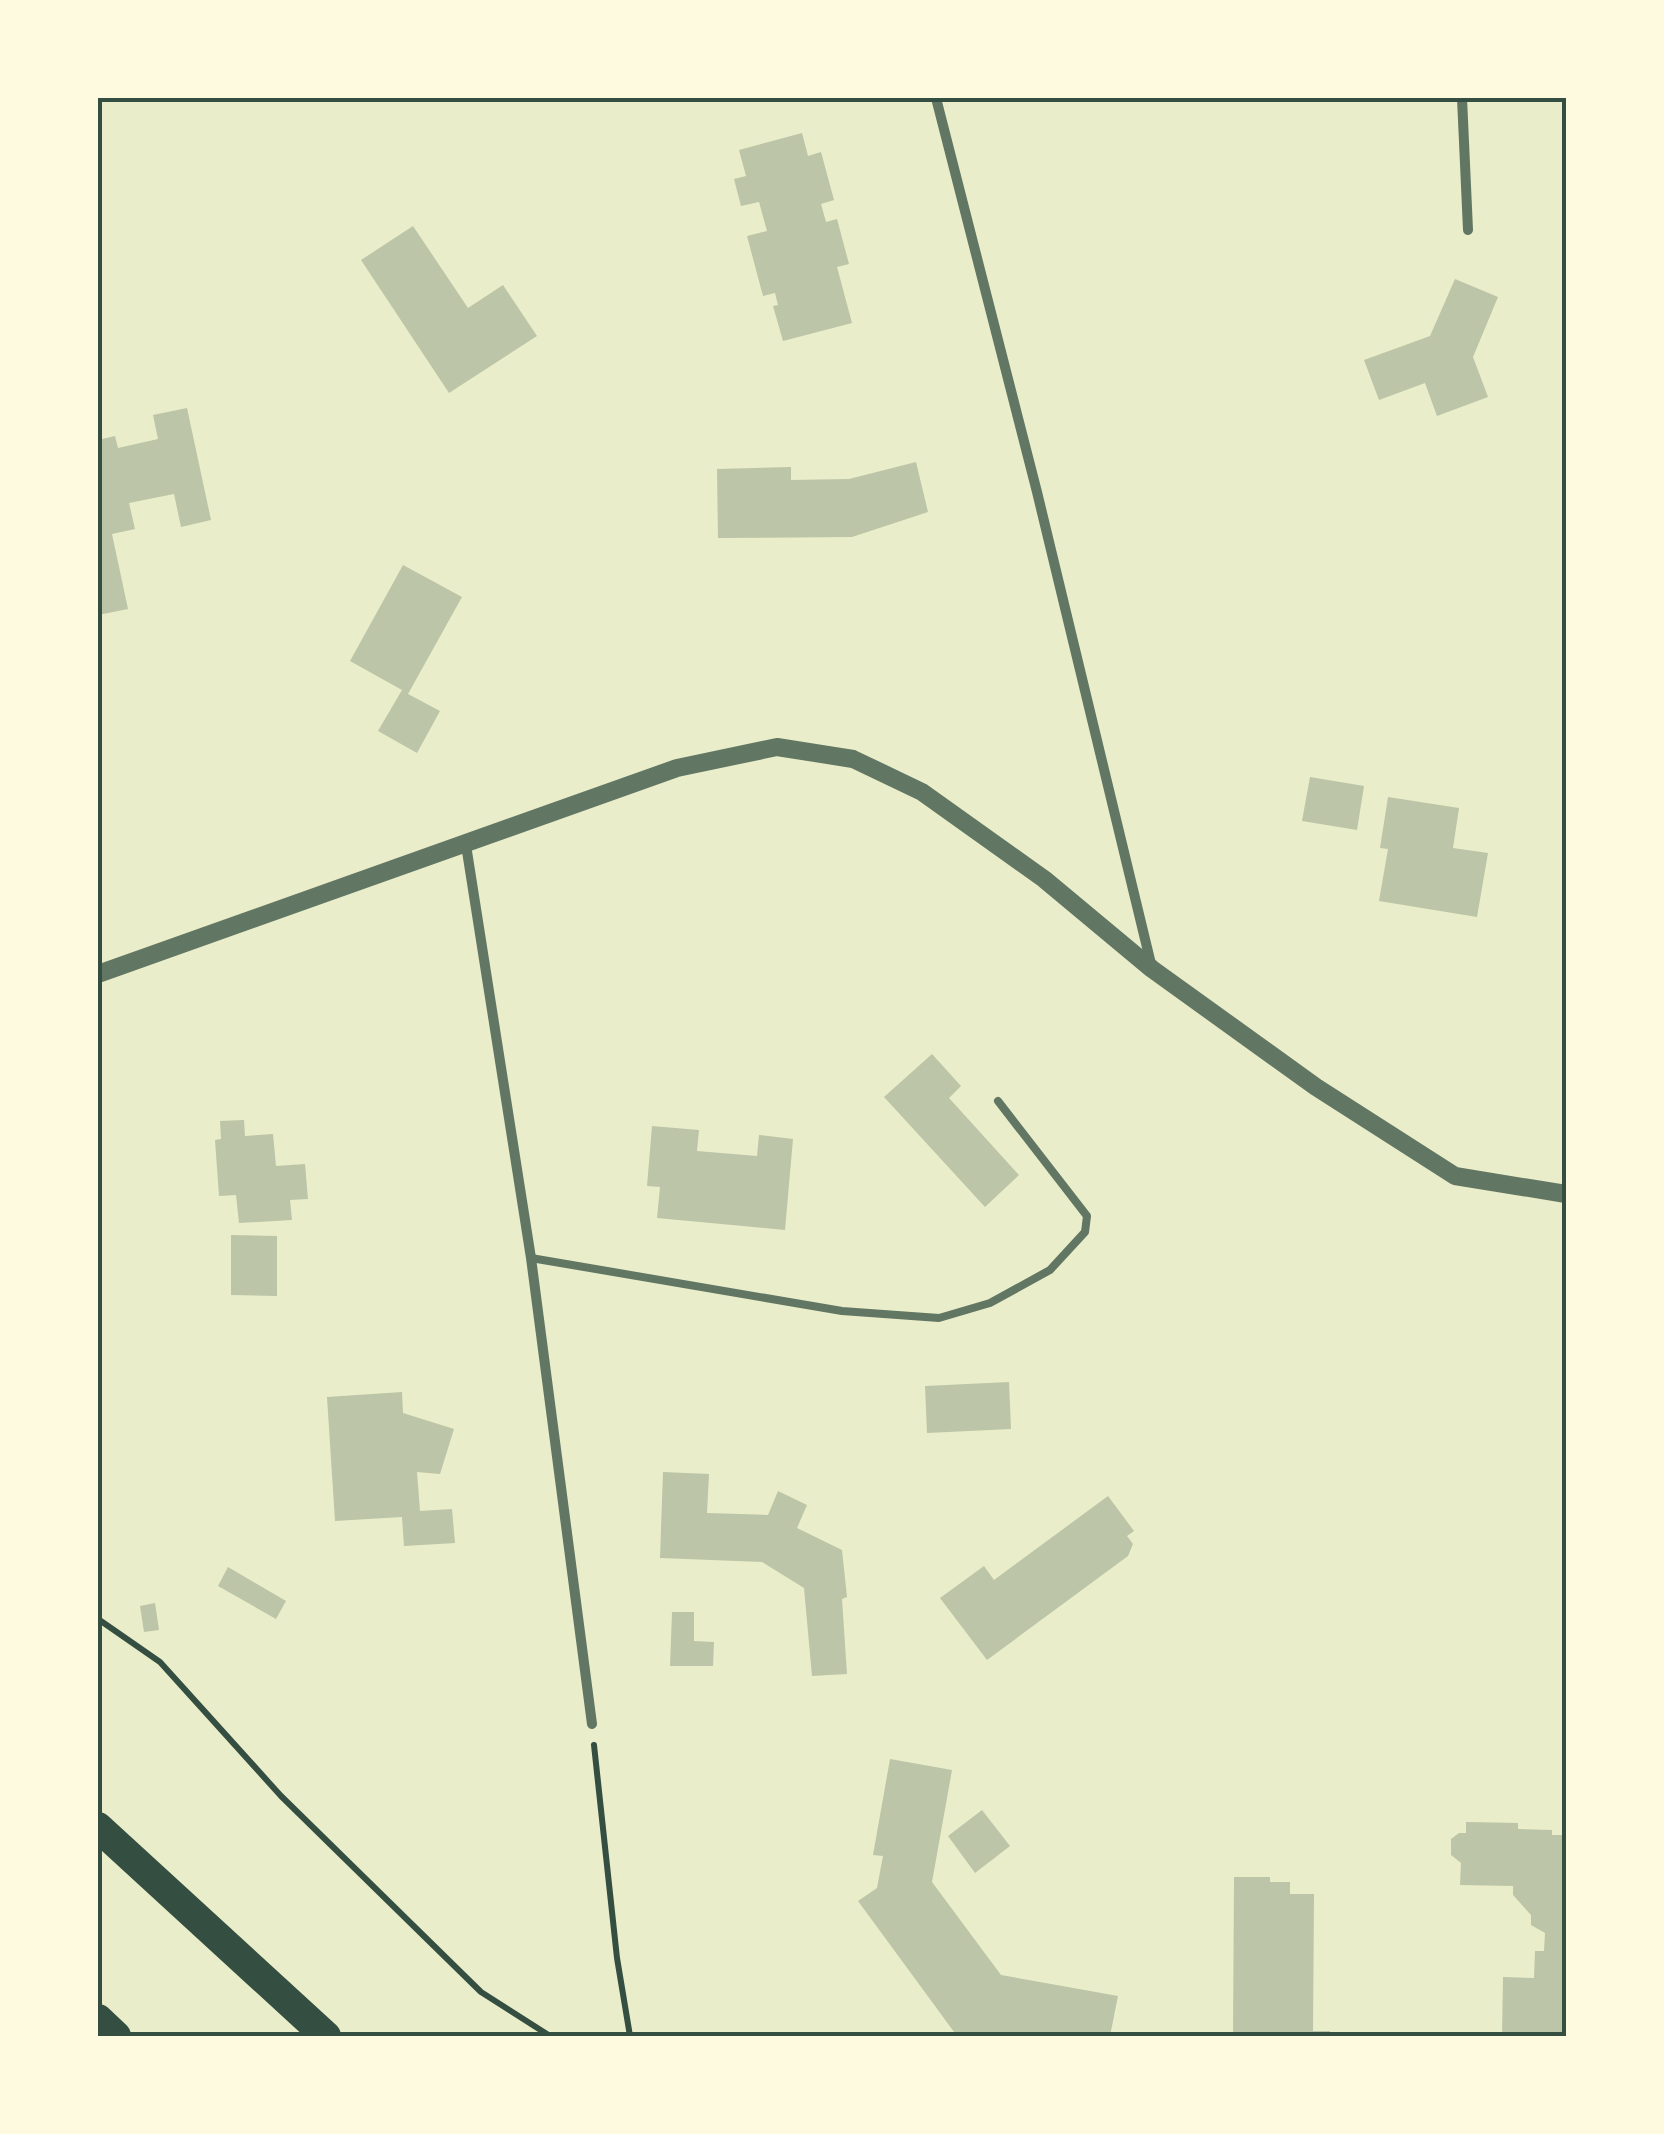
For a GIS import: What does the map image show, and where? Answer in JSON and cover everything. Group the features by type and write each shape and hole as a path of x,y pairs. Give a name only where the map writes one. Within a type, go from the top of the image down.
{"highway":[{"path":"98,1827 326,2036"},
{"path":"98,2019 116,2036"}],"street":[{"path":"936,98 1038,492 1152,969"},
{"path":"1462,98 1468,230"},
{"path":"98,974 677,768 777,748 853,759 922,792 1044,878 1152,969 1316,1088 1454,1176 1566,1194"},
{"path":"466,845 531,1258 592,1724"}],"lane":[{"path":"531,1258 842,1311 939,1318 990,1303 1050,1270 1085,1232 1088,1216 998,1101"}],"path":[{"path":"98,1620 160,1662 281,1796 481,1992 550,2036"},
{"path":"592,1724 617,1958 630,2036"}],"building":[{"path":"802,133 808,156 821,152 834,200 821,204 826,222 837,219 849,264 837,267 852,323 783,341 773,306 778,305 775,293 763,296 747,236 767,231 759,202 741,206 734,179 746,176 739,150"},
{"path":"413,226 468,308 503,285 537,336 449,393 361,260"},
{"path":"1455,279 1498,297 1473,357 1488,397 1437,416 1425,383 1379,400 1364,360 1430,336"},
{"path":"187,408 211,520 181,527 174,494 129,503 135,529 112,534 128,609 98,615 98,440 115,436 118,448 158,439 153,415"},
{"path":"916,462 928,512 852,537 718,538 717,469 791,467 791,480 849,479"},
{"path":"403,565 462,597 408,694 440,711 417,753 378,731 402,690 350,661"},
{"path":"1310,777 1364,786 1357,830 1302,821"},
{"path":"1388,797 1459,808 1453,848 1488,853 1477,917 1379,901 1388,849 1380,848"},
{"path":"932,1054 961,1086 949,1098 1019,1175 985,1207 884,1097"},
{"path":"244,1120 245,1136 273,1134 276,1166 305,1164 308,1199 290,1200 292,1220 239,1223 236,1195 219,1196 215,1140 221,1139 220,1121"},
{"path":"652,1126 699,1130 697,1151 757,1156 759,1135 793,1139 785,1230 657,1218 660,1187 647,1186"},
{"path":"231,1235 277,1236 277,1296 231,1295"},
{"path":"1009,1382 1011,1429 927,1433 925,1386"},
{"path":"402,1392 403,1413 454,1429 440,1474 417,1472 420,1511 452,1509 455,1543 404,1546 402,1517 335,1521 327,1397"},
{"path":"663,1472 709,1474 707,1513 768,1515 778,1491 807,1505 797,1528 842,1550 847,1597 842,1599 847,1674 812,1676 804,1588 762,1562 660,1558"},
{"path":"1108,1496 1134,1531 1127,1536 1133,1544 1128,1556 987,1660 940,1598 984,1566 994,1580"},
{"path":"228,1567 286,1601 276,1619 218,1586"},
{"path":"155,1603 159,1630 144,1632 140,1606"},
{"path":"672,1612 694,1612 694,1641 714,1642 713,1666 670,1666"},
{"path":"890,1759 952,1770 932,1882 1001,1975 1118,1996 1110,2036 957,2036 858,1901 877,1888 883,1856 873,1855"},
{"path":"982,1810 1010,1846 975,1873 948,1836"},
{"path":"1466,1822 1518,1823 1518,1829 1552,1830 1552,1835 1566,1835 1566,2036 1502,2036 1503,1977 1534,1978 1535,1951 1544,1951 1545,1933 1531,1925 1531,1915 1513,1895 1513,1886 1460,1885 1461,1863 1451,1855 1451,1839 1466,1833"},
{"path":"1234,1877 1270,1877 1270,1882 1290,1882 1290,1894 1314,1894 1313,2031 1330,2031 1330,2036 1233,2036"}]}
